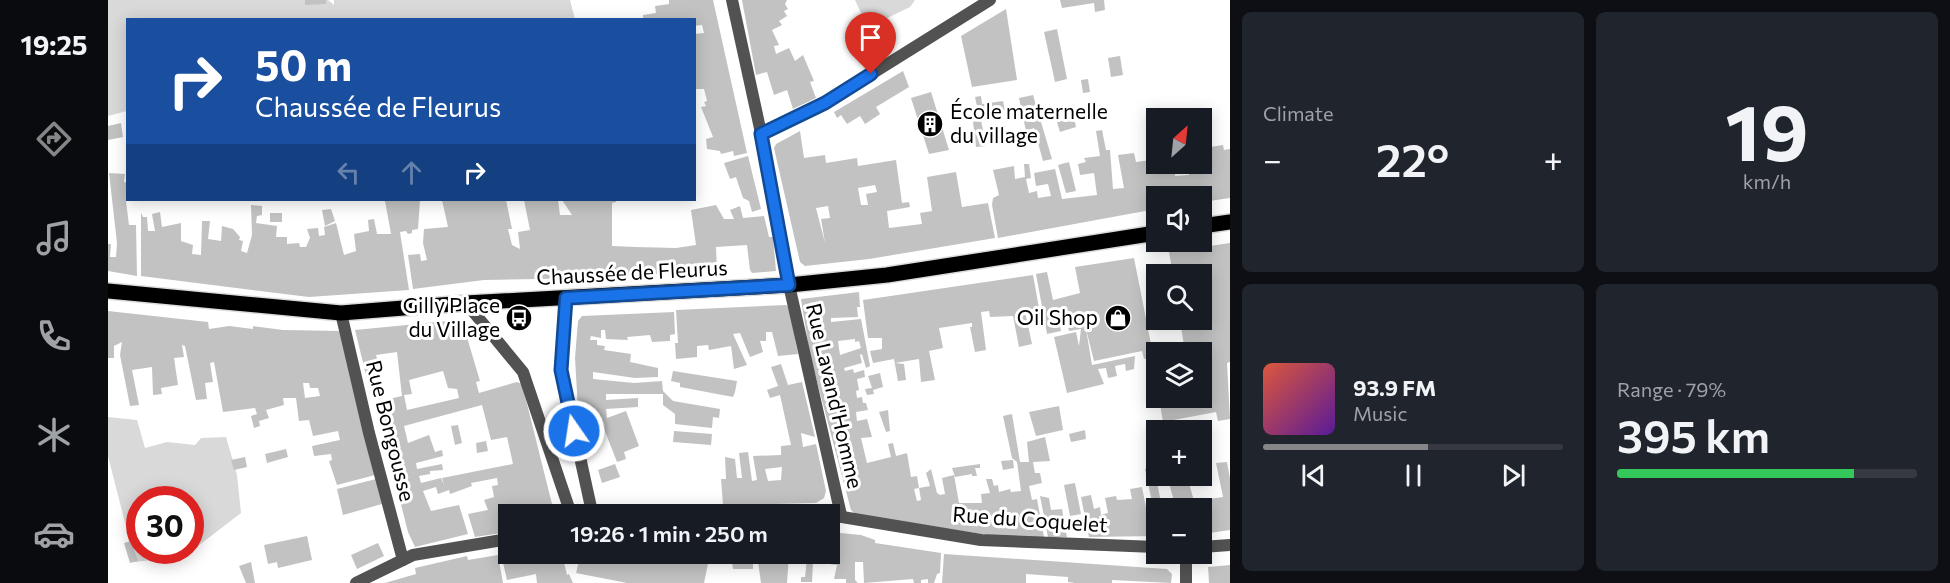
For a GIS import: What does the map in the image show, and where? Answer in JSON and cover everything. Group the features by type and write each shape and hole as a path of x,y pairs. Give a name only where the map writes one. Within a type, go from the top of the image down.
{"main road":[{"path":"1212,225 1230,222"},
{"name":"Chaussée de Fleurus","path":"108,291 340,313 466,303 789,285 887,275 1146,235"}],"street":[{"name":"Rue Lavand'Homme","path":"732,0 761,134 833,504"},
{"path":"761,134 825,103 990,0"},
{"path":"566,298 561,370 584,504"},
{"path":"466,303 523,372 568,504"},
{"name":"Rue Bongousse","path":"340,313 403,560"},
{"name":"Rue du Coquelet","path":"840,516 981,540 1146,547"},
{"path":"356,583 413,555 498,541"},
{"path":"1212,546 1230,545"},
{"path":"1186,564 1186,583"}],"shaded area":[{"path":"108,0 328,0 334,5 334,0 570,0 575,18 126,18 126,111 108,116"},
{"path":"855,0 915,0 910,7 877,23 862,15"},
{"path":"108,417 137,420 145,448 167,442 195,445 201,438 226,437 237,475 241,513 204,541 204,486 126,486 126,527 108,456"}],"building":[{"path":"305,0 326,0 326,4 305,5"},
{"path":"669,0 713,0 747,153 734,156 733,151 721,154 720,151 707,149 706,139 713,137 701,107 706,106 704,102 707,101 704,89 696,89 696,34 704,33 702,25 696,26 696,18 643,18 643,15 656,13 655,6 669,4"},
{"path":"742,0 787,0 785,4 788,9 784,11 787,16 779,21 782,25 772,30 779,45 774,46 776,54 789,48 795,61 803,55 814,81 810,82 816,98 793,109 787,90 774,95 767,72 756,75"},
{"path":"1060,0 1104,0 1105,10 1095,12 1094,3 1062,8"},
{"path":"1006,9 1017,80 972,87 961,36"},
{"path":"1057,29 1067,79 1055,82 1044,32"},
{"path":"1120,56 1123,75 1111,77 1108,58"},
{"path":"903,71 909,87 876,107 880,114 865,124 860,116 847,124 841,115 837,118 834,112"},
{"path":"1088,79 1090,92 1083,93 1081,80"},
{"name":"École maternelle du village","path":"931,92 949,150 929,154 911,98"},
{"path":"1033,95 1052,159 1043,161 1034,128 1026,131 1019,98"},
{"path":"981,96 982,104 1003,101 1005,110 978,111 975,97"},
{"path":"1074,118 1076,127 1060,132 1057,122"},
{"path":"981,120 986,146 976,147 973,122"},
{"path":"121,123 123,137 108,140 108,126"},
{"path":"1102,130 1106,150 1110,150 1113,189 1124,188 1118,155 1134,153 1136,162 1146,161 1146,174 1175,174 1175,176 1212,174 1212,147 1223,145 1224,150 1230,149 1230,198 1212,201 1212,186 1146,186 1146,211 998,238 992,205 993,198 999,195 993,170 1014,166 1015,179 1025,177 1024,164 1029,164 1031,178 1026,179 1029,193 1037,191 1038,198 1051,196 1048,184 1036,186 1034,173 1055,169 1062,199 1097,195 1094,173 1080,175 1078,164 1086,162 1084,158 1100,156 1096,131"},
{"path":"800,131 804,158 825,155 826,163 857,158 858,166 896,160 902,203 909,202 910,207 887,211 889,228 922,224 920,213 932,211 927,177 956,172 962,207 988,203 995,238 869,259 805,266 800,262 774,148 776,144","holes":["875,185 877,192 866,194 868,205 861,205 858,188","828,206 830,218 821,219 825,243 816,208"]},
{"path":"748,156 761,209 752,212 749,201 743,198 736,177 730,179 724,163"},
{"path":"1069,162 1076,191 1066,193 1058,165"},
{"path":"109,173 125,174 129,225 136,225 137,276 108,271 108,244 111,244 110,257 116,257 117,243"},
{"path":"385,201 420,201 418,229 408,234 406,231 400,232 409,290 309,297 141,276 141,213 143,217 147,217 148,231 155,231 152,214 160,212 162,227 181,223 181,241 193,245 192,254 201,255 202,221 210,221 208,239 221,241 222,226 233,229 240,237 239,240 243,241 241,251 247,253 252,235 251,205 262,206 262,215 257,216 256,223 277,226 276,237 287,237 287,244 299,243 300,247 306,247 310,238 307,229 318,228 319,236 325,235 324,227 336,223 344,255 356,251 354,234 369,231 368,220 374,219 377,234 391,234"},
{"path":"442,201 506,201 512,229 508,229 512,245 520,249 518,232 530,230 524,201 558,201 560,215 572,215 563,201 616,201 612,203 612,246 676,248 696,245 691,210 716,205 724,219 734,219 730,210 740,206 743,218 764,216 769,237 773,237 776,271 752,273 747,245 716,247 717,270 597,278 484,280 413,289 408,255 420,254 421,261 427,260 423,243 424,229 448,227"},
{"path":"331,209 335,221 325,226 322,210"},
{"path":"270,213 282,213 282,222 270,222"},
{"path":"1230,243 1230,362 1227,363 1230,419 1218,421 1216,412 1163,420 1161,408 1212,408 1212,342 1183,342 1182,330 1212,330 1212,264 1171,264 1169,252 1212,252 1212,246"},
{"path":"1134,258 1146,319 1146,330 1148,330 1151,342 1146,342 1146,359 1144,359 1142,351 1094,361 1086,329 1092,365 1135,356 1134,369 1126,371 1125,364 1115,366 1117,376 1108,378 1106,368 1098,369 1104,384 1067,393 1054,337 1076,332 1079,346 1081,329 1069,331 1065,314 1058,315 1061,331 1047,334 1036,274 1047,272 1053,300 1080,293 1075,267"},
{"path":"1033,275 1039,308 1022,311 1026,316 1032,344 1019,347 1013,316 990,317 989,311 981,312 986,350 975,352 970,327 972,323 939,328 943,348 929,351 935,380 921,382 919,359 895,363 904,364 906,380 898,381 894,359 873,363 870,351 882,349 882,338 868,338 863,300"},
{"path":"859,292 858,317 831,318 831,322 861,319 870,366 866,368 862,354 860,355 862,363 844,368 845,371 853,369 854,373 864,370 865,377 857,379 859,390 856,391 857,398 862,397 868,410 856,412 857,421 867,419 872,437 861,438 867,463 891,457 888,444 893,443 896,456 907,453 911,477 917,476 919,488 930,486 926,473 931,469 937,493 940,495 945,494 942,478 954,475 959,503 982,503 981,494 990,493 986,479 992,479 994,486 998,485 999,492 1010,489 1011,492 1021,491 1017,462 1012,458 1003,416 1012,414 1020,462 1029,462 1027,442 1045,437 1050,461 1033,462 1035,473 1040,473 1042,483 1029,486 1032,500 1037,499 1044,537 1002,537 856,515 851,510 810,355 801,299","holes":["855,339 855,342 859,341 861,348 840,355 838,341","919,488 921,500 917,501 914,489"]},
{"path":"786,305 789,307 798,354 778,356 772,332 766,332 766,341 760,341 763,352 750,357 740,333 733,334 747,365 734,369 731,346 709,350 708,345 697,346 697,357 676,359 675,343 678,343 676,310"},
{"path":"108,311 208,322 209,329 229,326 253,329 253,326 283,330 343,331 375,475 337,485 329,461 332,460 331,454 314,456 312,446 340,440 338,431 313,436 309,420 299,421 296,398 283,398 284,405 266,410 269,418 259,421 260,426 254,428 251,416 257,414 255,408 223,412 214,362 210,363 213,382 205,383 207,399 196,400 185,346 182,345 184,357 174,358 178,385 161,388 162,394 153,395 152,367 132,370 139,405 130,406 120,355 122,342 114,346 114,358 108,358","holes":["303,383 309,383 310,388 318,388 320,396 305,398"]},
{"path":"674,312 675,334 670,335 670,341 652,342 650,335 627,337 628,340 606,339 605,330 601,330 601,338 591,336 590,340 597,340 597,345 605,346 604,350 631,354 630,362 658,368 658,377 635,378 593,372 593,379 634,383 662,381 663,391 673,401 720,409 719,418 713,417 712,428 675,424 675,414 663,405 663,394 606,394 606,400 638,398 638,407 606,409 607,418 626,411 639,446 624,452 626,459 617,462 601,421 593,424 588,410 578,410 575,358 578,321 582,316"},
{"path":"458,320 463,324 480,381 476,382 479,393 517,382 522,384 552,504 498,504 498,534 475,537 468,514 488,510 484,500 494,497 492,486 498,485 497,478 471,483 472,486 450,494 449,490 438,494 436,487 423,491 431,511 459,505 468,534 415,547 408,532 375,402 402,396 397,352 376,355 383,368 377,370 380,385 369,387 355,330","holes":["443,371 448,388 457,389 459,398 407,410 404,395 412,394 409,380","482,405 491,440 507,437 513,464 442,478 444,485 441,478 421,483 419,476 430,474 430,471 443,470 442,464 417,469 416,463 443,456 442,450 435,452 429,435 408,443 404,426"]},
{"path":"781,364 788,385 802,382 815,437 801,433 803,447 816,444 826,491 824,498 816,503 723,504 721,479 726,479 725,457 735,459 737,478 742,478 739,453 748,452 752,481 757,480 753,456 781,455 781,446 791,445 780,395 770,398 767,390 778,386 771,367","holes":["782,467 781,480 768,481 765,469"]},
{"path":"673,371 737,381 735,392 733,397 680,387 680,383 671,381"},
{"path":"880,373 883,387 873,390 874,394 867,395 865,389 872,388 868,376"},
{"path":"1059,406 1063,430 1036,436 1029,412"},
{"path":"888,410 890,431 886,432 879,412"},
{"path":"458,425 462,443 455,445 451,426"},
{"path":"1085,430 1086,439 1071,442 1069,434"},
{"path":"674,431 712,434 711,445 673,442"},
{"path":"486,441 488,451 477,453 476,443"},
{"path":"286,449 288,457 267,463 265,454"},
{"path":"245,457 247,467 234,470 231,460"},
{"path":"1013,460 1014,468 1003,470 1001,461"},
{"path":"1227,462 1230,478 1230,530 1212,533 1212,499 1223,497 1216,463"},
{"path":"615,464 620,477 602,483 598,470"},
{"path":"980,464 980,468 975,468 977,476 972,476 972,474 955,477 952,468"},
{"path":"376,479 382,504 343,515 337,489"},
{"path":"1075,483 1081,514 1070,516 1064,485"},
{"path":"1149,486 1158,486 1160,498 1151,498"},
{"path":"1170,486 1190,486 1193,498 1173,498"},
{"path":"1142,487 1146,507 1146,536 1089,537 1081,497 1091,495 1094,509 1100,507 1101,515 1108,513 1105,498 1116,496 1117,500 1132,499 1130,489"},
{"path":"1040,496 1049,498 1051,510 1062,509 1067,537 1048,537"},
{"path":"840,533 861,535 875,540 875,543 941,553 940,573 937,574 934,583 928,583 928,579 921,580 921,583 914,583 913,579 864,583 863,562 855,562 855,580 858,583 846,583 846,579 834,579 837,565 829,564 840,564"},
{"path":"307,536 312,560 278,568 277,562 268,564 264,545"},
{"path":"378,543 384,556 357,569 351,555"},
{"path":"944,554 1167,569 1172,574 1171,583 1112,580 1112,583 1075,583 1068,582 1068,577 1026,574 1026,583 942,583"},
{"path":"498,555 503,583 385,583 416,574 415,568 467,556 468,560"},
{"path":"251,562 255,583 246,583 239,566"},
{"path":"503,564 564,564 567,575 569,574 573,583 537,583 536,574 507,580"},
{"path":"578,564 708,564 704,583 627,583 576,573"},
{"path":"732,564 753,564 753,569 733,569"},
{"path":"758,564 788,564 787,583 761,583"},
{"path":"806,564 813,564 812,582 801,582 801,577 805,577"},
{"path":"1230,565 1230,583 1209,583 1208,567"}],"place":[{"name":"École maternelle du village","path":"930,124"},
{"name":"Gilly Place du Village","path":"519,318"},
{"name":"Oil Shop","path":"1118,318"}],"route":[{"path":"574,431 561,370 566,298 789,285 761,134 825,103 871,74"}]}
